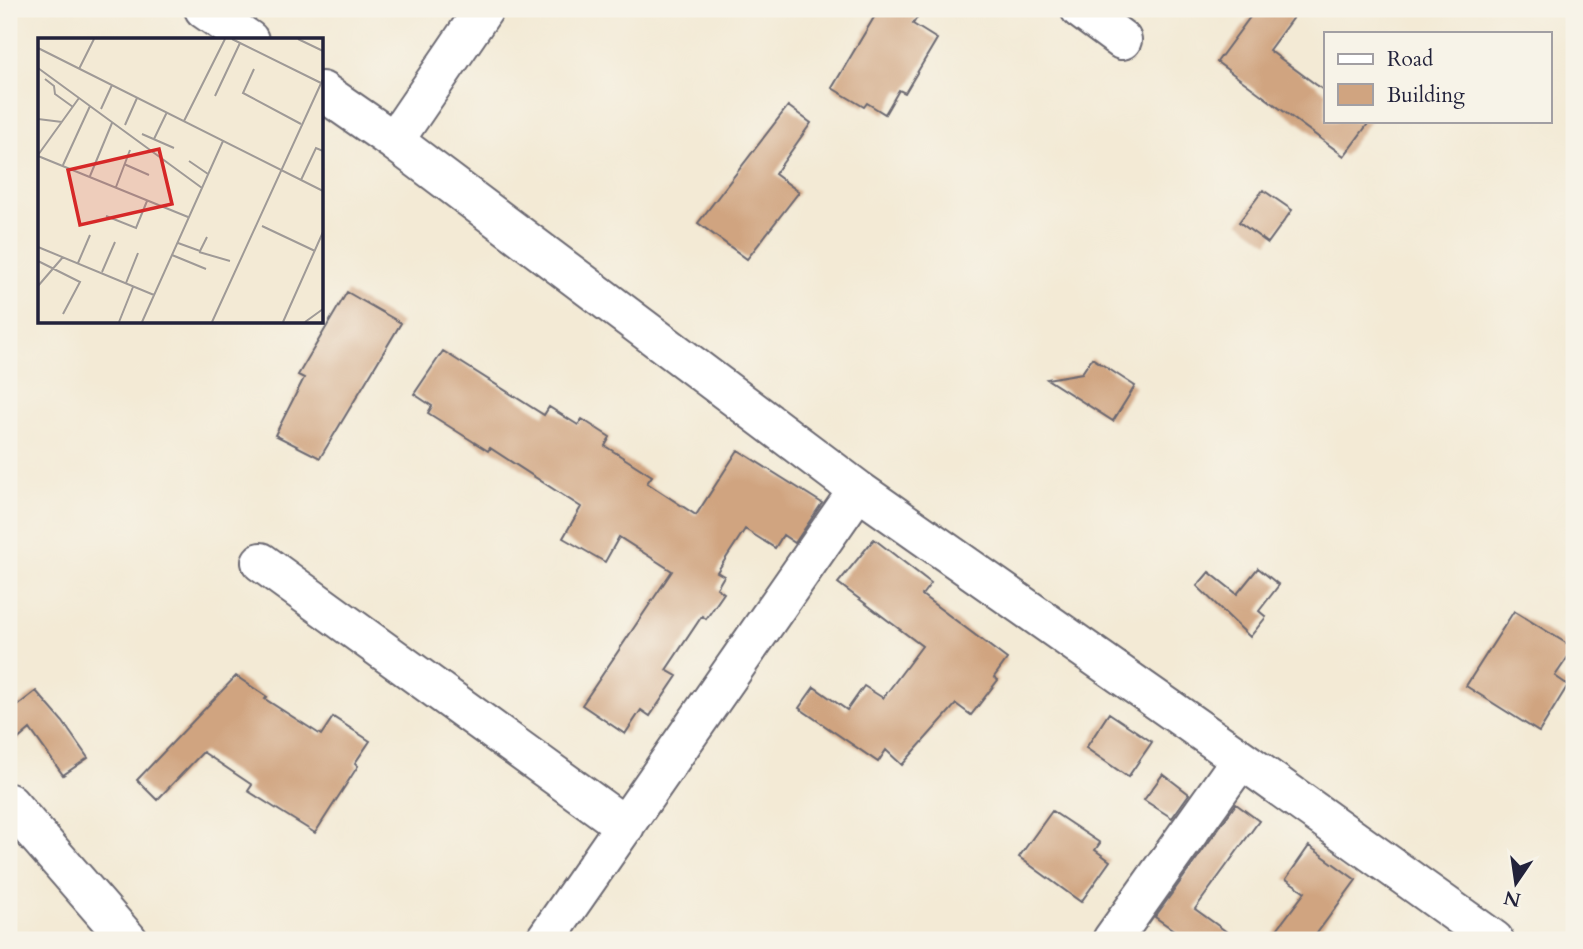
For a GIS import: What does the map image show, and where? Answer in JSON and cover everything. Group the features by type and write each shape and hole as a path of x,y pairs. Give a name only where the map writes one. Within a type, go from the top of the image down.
{"street":[{"path":"204,9 246,38"},
{"path":"394,141 484,9"},
{"path":"1080,9 1122,40"},
{"path":"324,92 394,141 858,490 1494,940"},
{"path":"545,940 858,490"},
{"path":"261,562 625,826"},
{"path":"1112,940 1241,759"},
{"path":"9,803 128,940"}],"building":[{"path":"879,9 922,9 913,24 937,39 905,93 899,90 885,114 867,103 864,107 832,88"},
{"path":"1256,9 1299,9 1269,50 1324,91 1324,122 1369,122 1344,156 1217,62"},
{"path":"788,106 811,123 775,174 799,192 747,259 698,223"},
{"path":"1263,190 1292,210 1268,243 1239,222"},
{"path":"347,292 401,323 320,458 275,435 304,378 298,375"},
{"path":"443,351 544,415 549,407 578,425 582,419 610,437 605,446 652,476 647,483 696,515 738,450 822,503 795,543 783,535 775,548 745,529 717,572 724,576 717,588 724,593 706,619 702,616 666,670 677,676 650,716 641,710 625,734 582,705 672,571 619,537 605,562 563,538 581,507 490,448 488,451 428,413 432,406 414,394"},
{"path":"1092,358 1135,386 1113,421 1047,379 1082,373"},
{"path":"874,539 931,583 922,595 1007,659 994,677 998,680 971,715 956,704 902,765 886,750 878,762 799,708 814,687 847,710 864,686 883,698 922,646 838,583"},
{"path":"1258,568 1279,585 1259,611 1266,617 1250,637 1197,586 1209,572 1237,594"},
{"path":"1514,611 1574,648 1555,676 1568,685 1539,732 1466,686"},
{"path":"236,676 267,697 265,699 321,735 333,717 370,741 355,763 358,766 315,833 248,791 252,785 203,752 157,800 137,780"},
{"path":"36,691 63,722 88,758 63,775 30,729 9,747 9,712"},
{"path":"1109,713 1152,742 1128,777 1086,748"},
{"path":"1163,774 1189,794 1172,818 1144,800"},
{"path":"1236,804 1259,821 1195,909 1238,940 1188,940 1155,917"},
{"path":"1052,811 1100,843 1095,850 1110,861 1081,902 1019,857"},
{"path":"1309,846 1356,880 1312,940 1269,940 1305,892 1286,879"}]}
